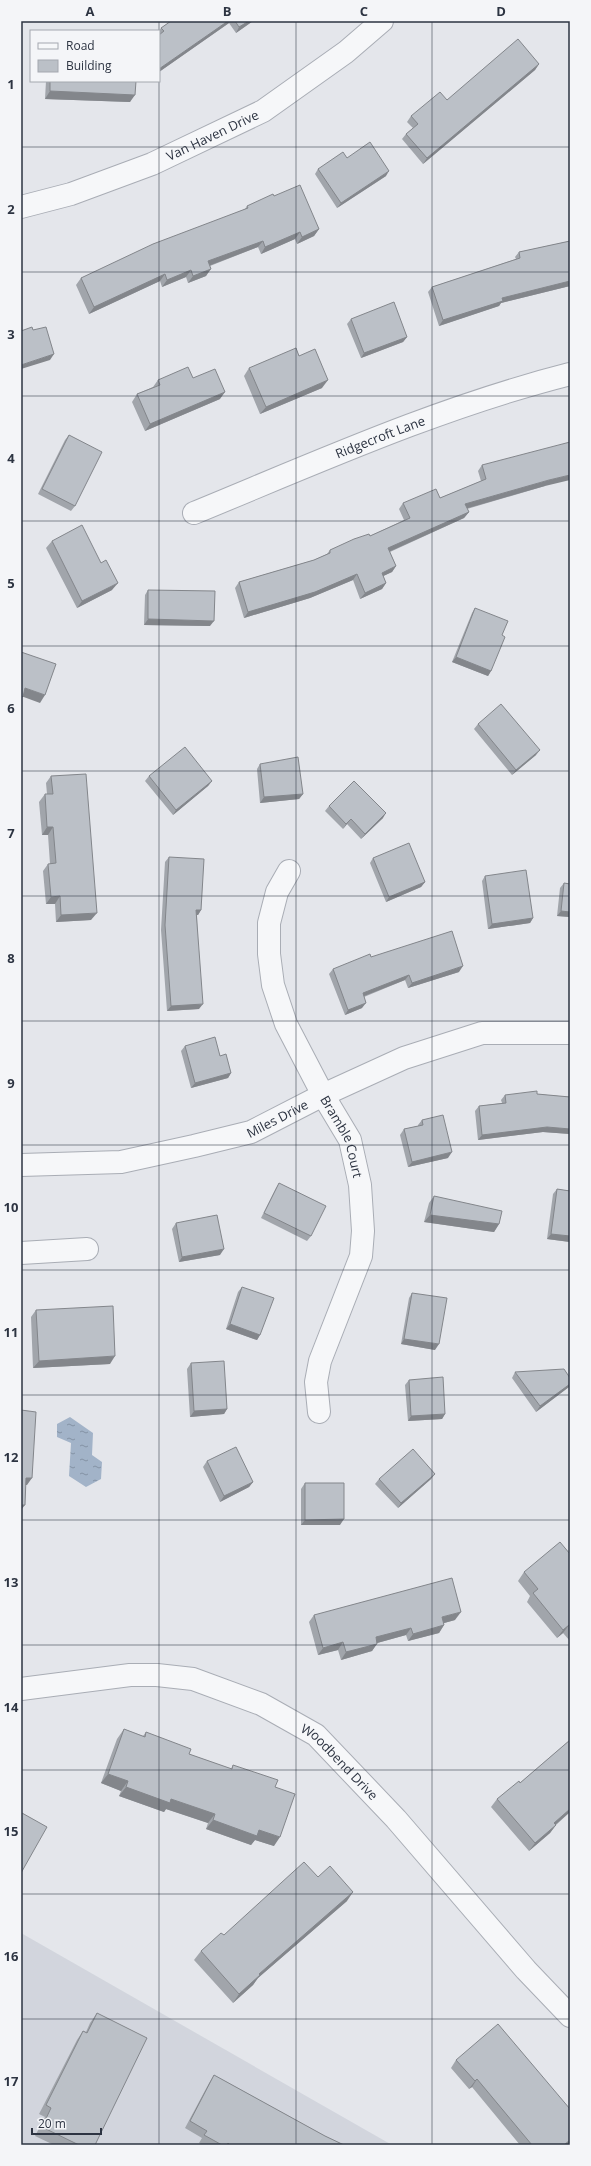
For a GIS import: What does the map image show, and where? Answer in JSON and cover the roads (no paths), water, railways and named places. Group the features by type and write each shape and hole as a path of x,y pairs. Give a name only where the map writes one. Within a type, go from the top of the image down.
{"street":[{"name":"Van Haven Drive","path":"21,207 71,194 152,164 263,110 346,52 382,21"},
{"name":"Ridgecroft Lane","path":"194,512 429,418 526,385 570,374"},
{"name":"Bramble Court","path":"289,871 277,892 268,922 269,954 273,985 286,1024 323,1095 350,1140 360,1185 363,1231 361,1256 320,1361 316,1382 319,1412"},
{"name":"Miles Drive","path":"21,1165 121,1162 194,1146 251,1132 323,1095 404,1058 482,1034 570,1033"},
{"path":"21,1253 87,1249"},
{"name":"Woodbend Drive","path":"21,1689 130,1675 157,1675 193,1679 262,1704 316,1735 396,1819 526,1970 570,2016"}],"water":[{"path":"70,1417 93,1433 92,1455 102,1462 101,1479 86,1487 69,1476 71,1443 57,1437 57,1424"}]}
